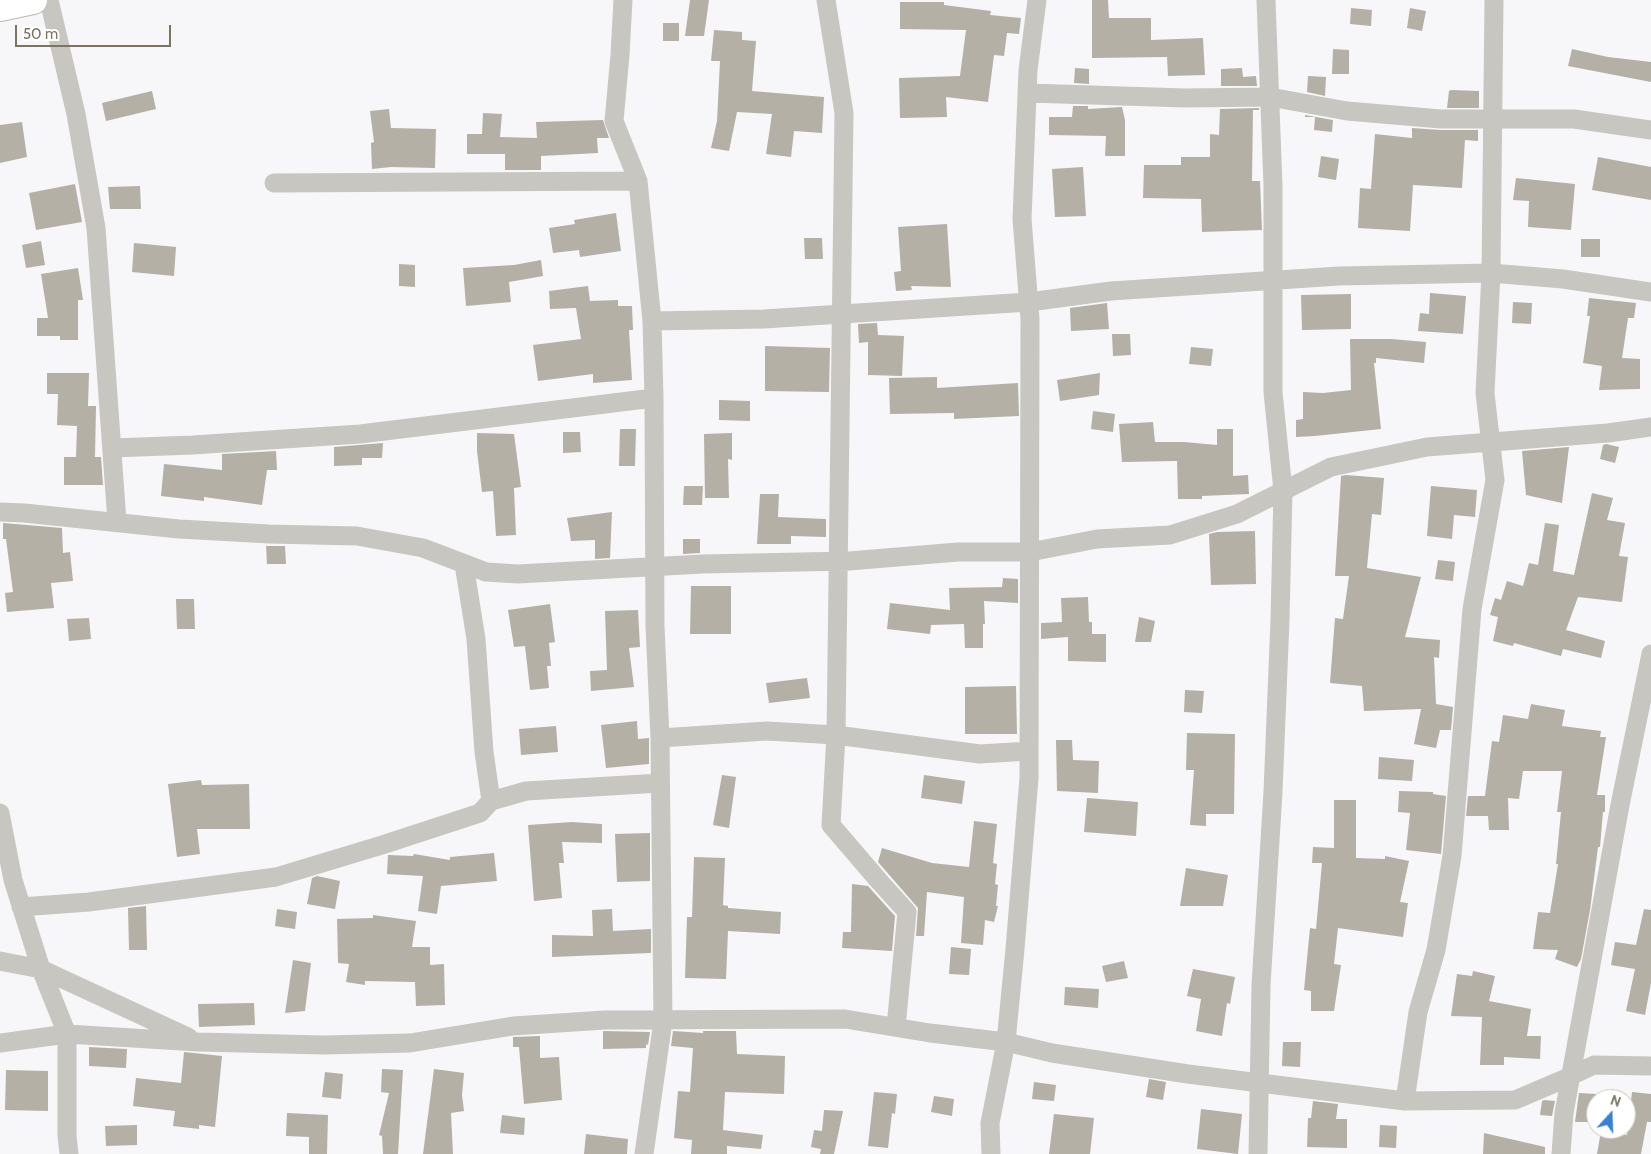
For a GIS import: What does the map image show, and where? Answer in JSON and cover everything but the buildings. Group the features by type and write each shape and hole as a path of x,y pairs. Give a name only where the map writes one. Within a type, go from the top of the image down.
{"highway":[{"path":"0,7 33,0"}],"street":[{"path":"49,0 76,114 96,228 117,522"},
{"path":"623,0 614,121 638,181 652,322 654,398 655,626 660,738 663,1020 644,1154"},
{"path":"826,0 844,113 836,735 831,825 907,912 896,1027"},
{"path":"991,1154 990,1123 1006,1042 1016,949 1029,778 1030,338 1022,219 1028,70 1037,0"},
{"path":"1258,1154 1261,985 1273,792 1283,491 1273,392 1270,96 1266,0"},
{"path":"1405,1101 1418,1012 1436,950 1452,856 1472,609 1495,480 1485,393 1491,274 1494,0"},
{"path":"1028,93 1185,98 1270,96 1347,111 1440,119 1574,119 1651,130"},
{"path":"274,183 638,181"},
{"path":"652,322 764,320 1029,302 1110,291 1339,276 1491,274 1563,279 1651,292"},
{"path":"112,448 360,434 654,398"},
{"path":"0,512 206,530 357,536 423,548 486,572 518,574 655,566 839,561 958,552 1030,552 1097,539 1170,535 1237,514 1331,467 1427,447 1599,434 1651,427"},
{"path":"464,564 476,639 484,752 490,800"},
{"path":"1561,1154 1564,1113 1620,805 1644,723 1651,654"},
{"path":"660,738 767,731 836,735 980,754 1029,751"},
{"path":"21,906 89,902 276,877 480,813 490,800 526,792 660,783"},
{"path":"0,813 13,880 41,969 67,1034 67,1136 69,1154"},
{"path":"0,961 41,969 198,1042"},
{"path":"0,1043 67,1034 198,1042 324,1045 410,1043 513,1026 605,1020 845,1019 1006,1042 1052,1053 1188,1074 1405,1101 1515,1100 1594,1065 1651,1066"}]}
